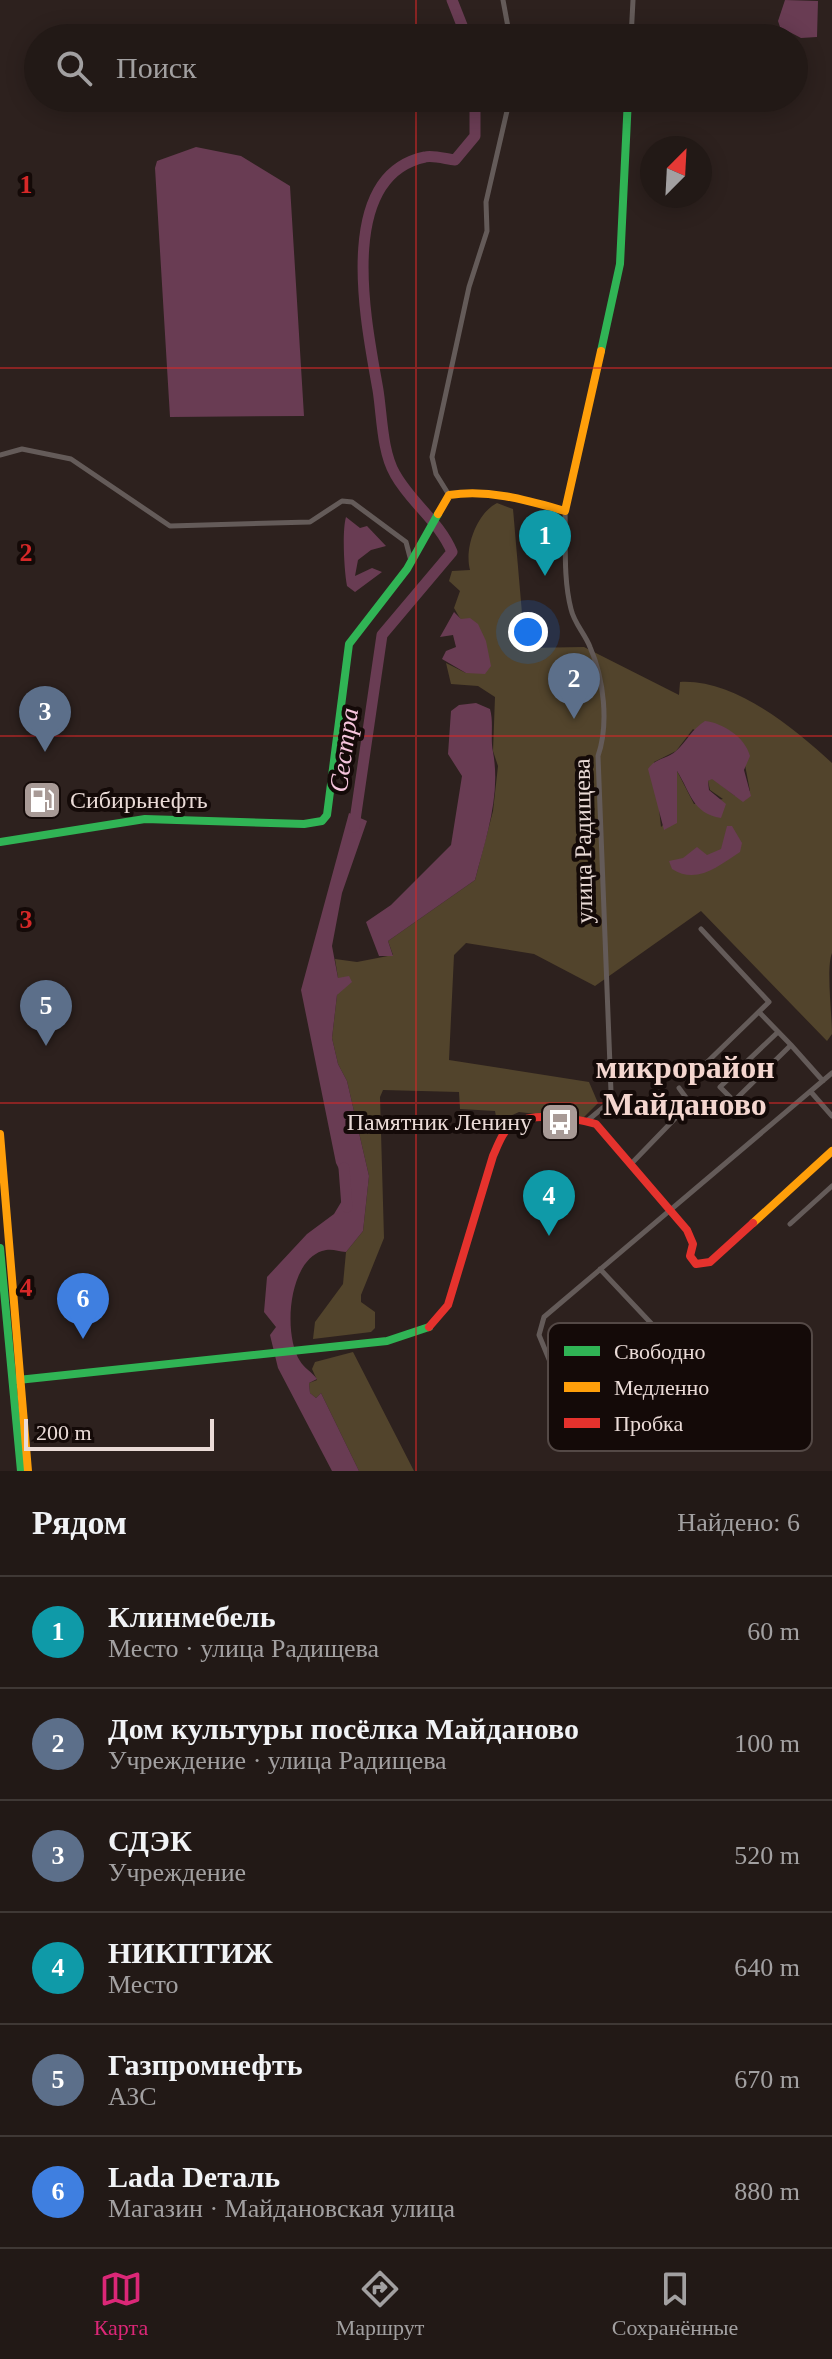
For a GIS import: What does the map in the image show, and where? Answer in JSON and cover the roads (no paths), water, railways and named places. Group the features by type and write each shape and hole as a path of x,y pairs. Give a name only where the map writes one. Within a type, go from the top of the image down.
{"main road":[{"path":"0,842 145,819 304,824 322,821 331,804 349,644 412,560 449,495 469,490 495,492 565,511 620,264 627,112"},
{"path":"17,1380 387,1341 422,1333 435,1325 448,1305 491,1158 508,1126 516,1122 545,1119 587,1121 603,1130 687,1230 693,1244 690,1256 696,1264 710,1262 832,1151"},
{"path":"0,1134 21,1471"},
{"path":"0,1248 28,1471"}],"street":[{"path":"503,0 507,24"},
{"path":"632,24 633,0"},
{"path":"449,495 436,474 432,457 469,287 487,231 486,202 507,112"},
{"path":"0,455 22,449 71,459 170,526 310,522 342,501 352,502 406,542 412,560"},
{"name":"улица Радищева","path":"565,511 567,592 572,614 592,649 602,697 605,735 598,756 611,1092 605,1106 587,1121"},
{"path":"698,1071 769,1002 701,929"},
{"path":"759,1012 823,1081"},
{"path":"778,1032 720,1087 734,1101 791,1045"},
{"path":"548,1351 539,1328 547,1312 670,1212 832,1073"},
{"path":"631,1164 690,1103 679,1088"},
{"path":"811,1092 832,1116"},
{"path":"790,1224 832,1186"},
{"path":"600,1269 651,1323"}],"waterway":[{"name":"Сестра","path":"452,0 461,24"},
{"name":"Сестра","path":"354,827 382,635 452,552 440,531 402,484 387,455 364,294 363,257 367,222 378,193 396,170 425,157 455,160 475,136 475,112"},
{"name":"Сестра","path":"344,1168 347,1207"}],"place":[{"name":"Клинмебель","path":"545,576"},
{"name":"Дом культуры посёлка Майданово","path":"574,719"},
{"name":"СДЭК","path":"45,752"},
{"name":"Сибирьнефть","path":"42,800"},
{"name":"Газпромнефть","path":"46,1046"},
{"name":"Памятник Ленину","path":"560,1122"},
{"name":"НИКПТИЖ","path":"549,1236"},
{"name":"Lada Dеталь","path":"83,1339"}],"district":[{"name":"микрорайон Майданово","path":"685,1086"}]}
